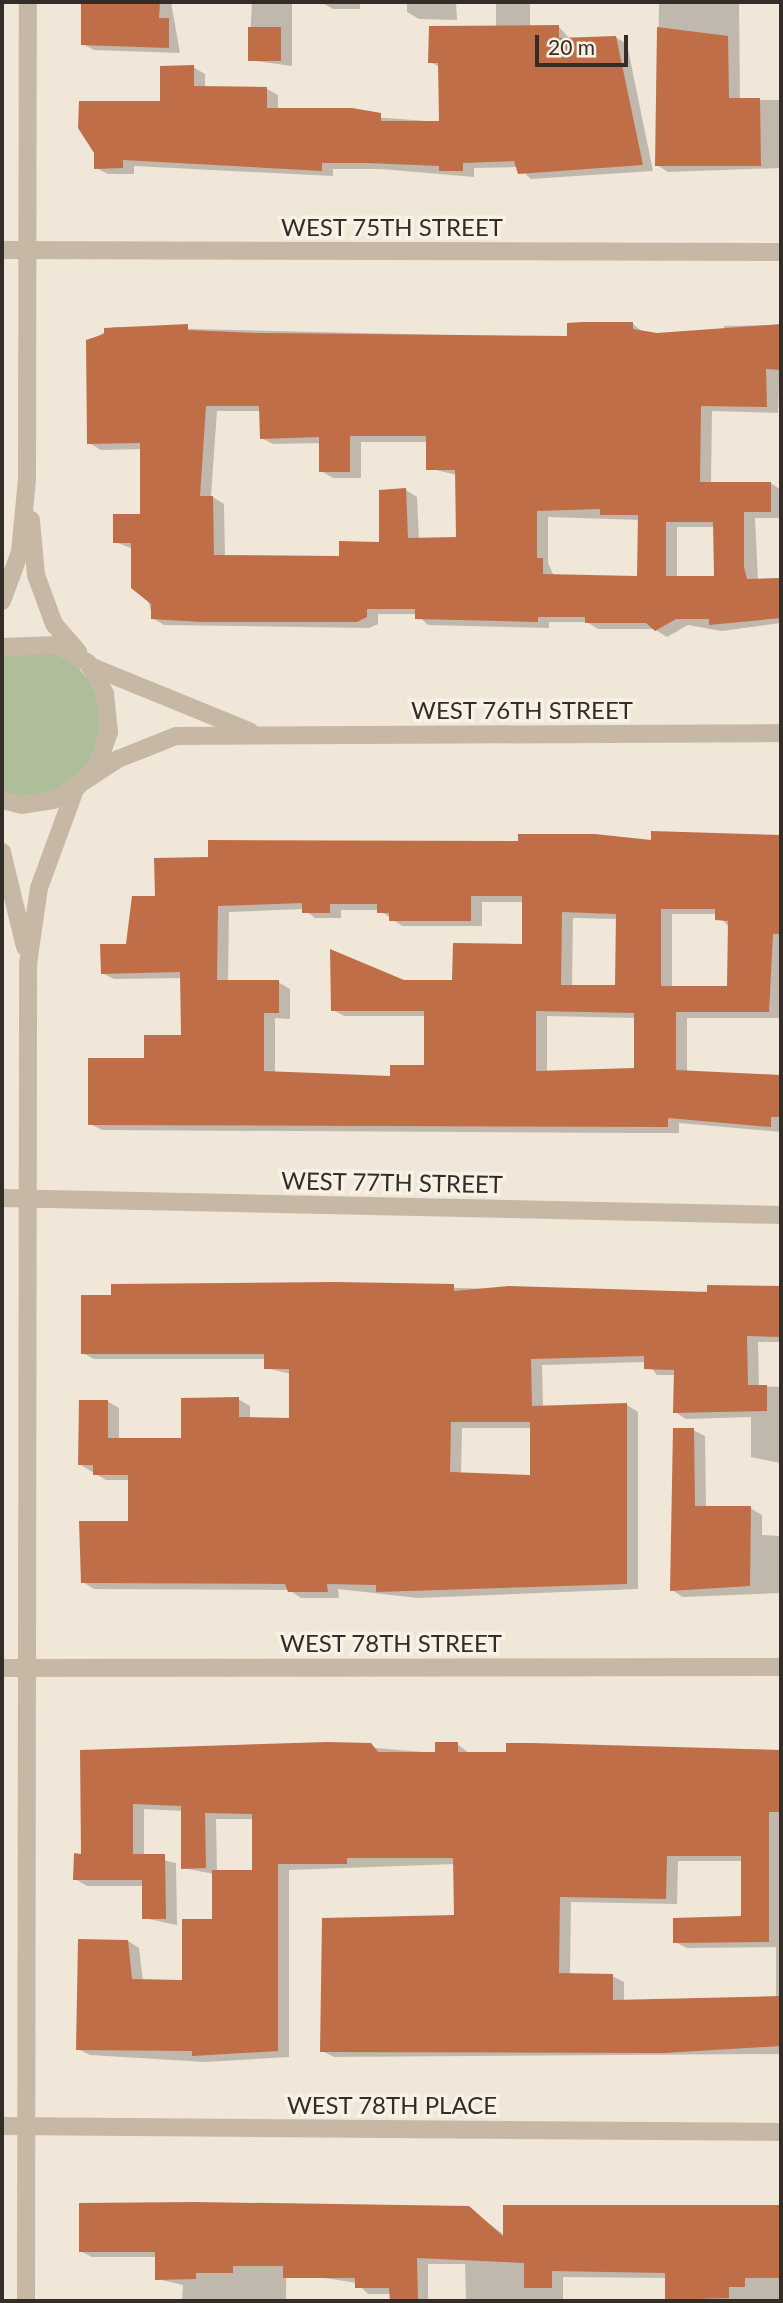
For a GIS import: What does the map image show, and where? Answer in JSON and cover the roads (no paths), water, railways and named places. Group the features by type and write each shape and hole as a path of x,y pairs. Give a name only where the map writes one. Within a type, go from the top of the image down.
{"street":[{"path":"26,2301 28,964 39,888 78,785 98,764 109,732 105,694 88,664 54,624 36,575 27,479 28,2"},
{"name":"WEST 75TH STREET","path":"2,250 781,252"},
{"path":"2,601 20,552 27,479"},
{"name":"WEST 76TH STREET","path":"2,646 58,645 88,664 262,735"},
{"name":"WEST 76TH STREET","path":"2,800 22,805 53,800 118,759 176,736 781,733"},
{"path":"2,852 28,964"},
{"name":"WEST 77TH STREET","path":"2,1198 781,1215"},
{"name":"WEST 78TH STREET","path":"2,1668 781,1667"},
{"name":"WEST 78TH PLACE","path":"2,2126 781,2132"}]}
